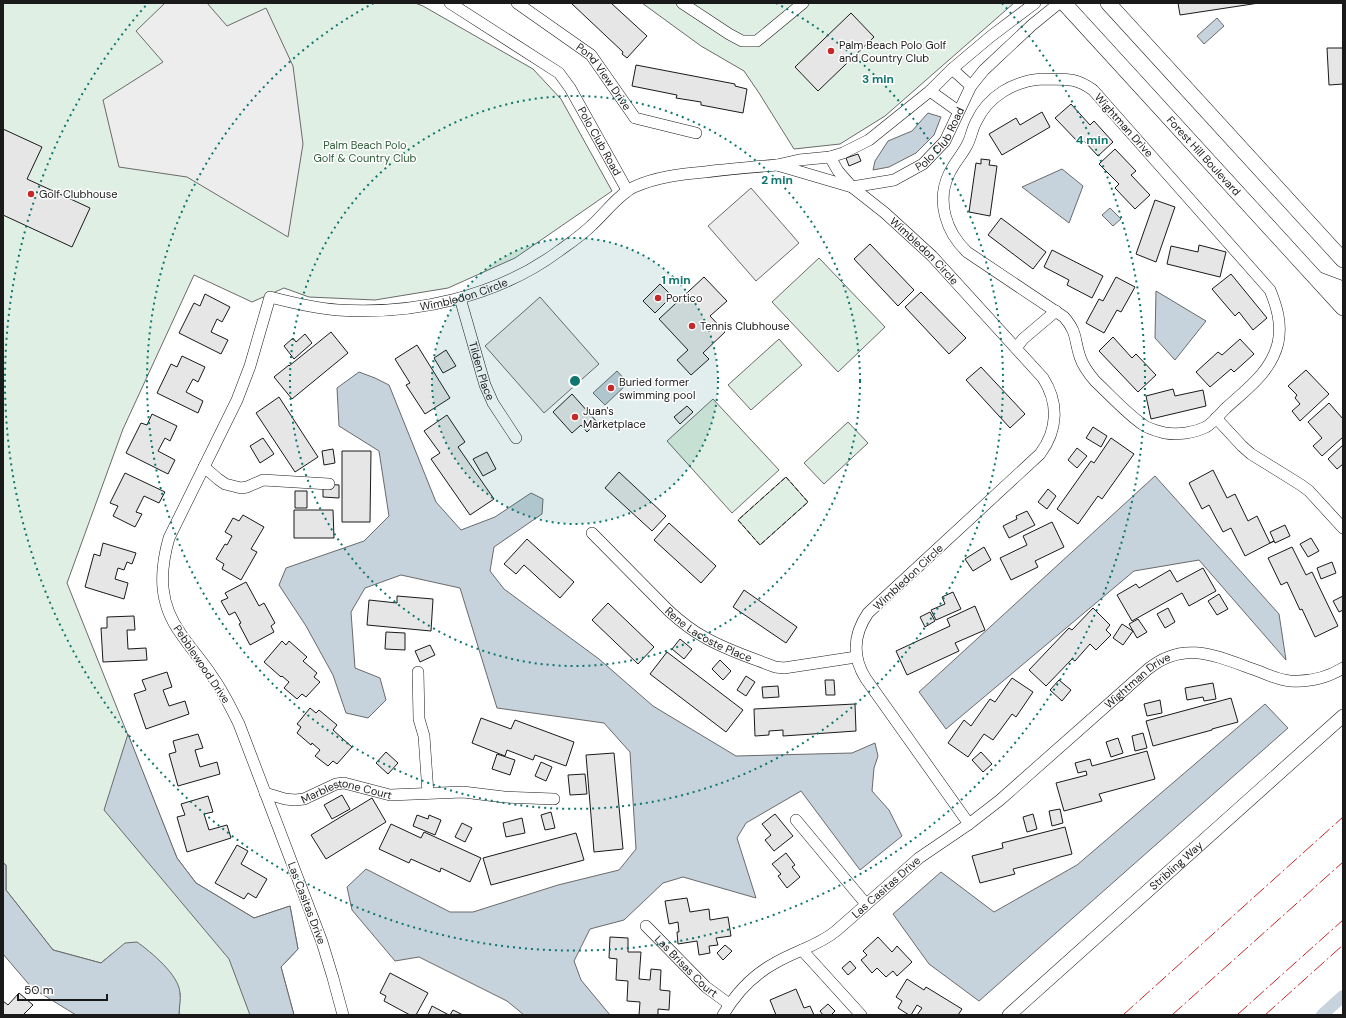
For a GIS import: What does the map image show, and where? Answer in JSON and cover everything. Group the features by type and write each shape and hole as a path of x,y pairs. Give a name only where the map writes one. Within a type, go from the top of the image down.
{"main road":[{"name":"Forest Hill Boulevard","path":"1064,3 1343,308"},
{"path":"1108,3 1343,260"},
{"path":"1316,279 1343,289"}],"street":[{"name":"Pond View Drive","path":"517,3 591,55 635,118 696,133"},
{"path":"682,3 742,41 757,41 803,3"},
{"name":"Polo Club Road","path":"453,4 559,74 570,88 627,190 672,175 777,165 799,160 830,157 843,153 869,140 930,91 952,69 990,37 1035,3"},
{"name":"Polo Club Road","path":"777,165 852,187 894,180 923,164 945,141 971,86 989,65 1032,25 1059,3"},
{"path":"952,69 971,86"},
{"name":"Wightman Drive","path":"1070,79 1078,81 1093,90 1270,290 1277,306 1280,324 1278,342 1274,355 1268,367 1260,377 1208,426 1192,432 1175,434 1158,431 1143,425 1095,381 1089,374 1080,357 1074,331 1064,317 1056,312 967,252 951,232 944,208 944,192 948,176 967,146 976,120 986,106 1000,93 1015,84 1033,80 1070,79"},
{"path":"930,91 958,111"},
{"name":"Wimbledon Circle","path":"830,157 838,172 852,187 888,216 932,256 1043,378 1051,392 1055,417 1054,425 1049,440 1040,454 868,613 856,638 856,657 866,680 969,824"},
{"name":"Wimbledon Circle","path":"270,297 315,307 361,311 402,309 430,305 460,298 493,287 534,267 558,252 591,226 627,190"},
{"name":"Pebblewood Drive","path":"265,793 227,699 212,675 180,633 172,619 162,587 162,570 164,554 169,538 237,400 250,366 270,297"},
{"name":"Tilden Place","path":"460,298 485,385 493,403 516,438"},
{"path":"1016,348 1023,339 1056,312"},
{"path":"1216,418 1251,454 1309,491 1343,528"},
{"path":"204,467 225,484 241,488 247,488 263,480 329,484"},
{"name":"Rene Lacoste Place","path":"592,533 669,611 703,637 776,667 784,668 856,657"},
{"name":"Wightman Drive","path":"969,824 1000,800 1155,663 1166,657 1187,652 1204,653 1280,679 1298,681 1322,678 1343,668"},
{"path":"418,672 418,718 424,736 428,793"},
{"name":"Stribling Way","path":"1009,1015 1343,716"},
{"name":"Marblestone Court","path":"265,793 286,799 304,799 336,784 344,783 390,795 462,792 504,797 554,799"},
{"name":"Las Casitas Drive","path":"265,793 322,942 334,978 343,1015"},
{"path":"796,820 866,904"},
{"name":"Las Casitas Drive","path":"723,1015 744,986 758,973 775,962 828,937 919,858 969,824"},
{"name":"Las Brisas Court","path":"646,926 706,987 730,1004"},
{"path":"802,950 861,1015"}],"green space":[{"name":"Palm Beach Polo Golf & Country Club","path":"3,3 415,3 423,6 533,69 561,99 612,191 515,258 448,288 375,300 309,297 284,288 252,302 194,275 123,429 67,583 177,858 196,883 254,918 290,906 298,949 281,967 294,1015 179,1015 180,993 112,954 101,963 53,950 6,890 6,865 3,863"},
{"path":"642,3 1014,3 885,116 840,144 794,149 744,71 701,46"},
{"path":"819,258 885,327 838,372 772,302"},
{"path":"779,339 802,365 751,410 728,385"},
{"path":"713,399 779,470 732,513 667,441"},
{"path":"848,422 868,443 824,484 804,463"},
{"path":"786,477 808,502 760,545 738,520"}],"shaded area":[{"path":"165,3 207,3 227,26 266,8 293,66 303,144 288,237 187,177 119,167 103,100 163,62 136,31"},
{"path":"1217,18 1224,26 1204,44 1197,36"},
{"path":"928,113 941,117 934,135 916,153 889,167 873,170 875,161 888,141 912,131"},
{"path":"1062,169 1083,186 1069,223 1022,187"},
{"path":"751,188 799,243 756,281 708,226"},
{"path":"1110,208 1121,219 1113,226 1102,215"},
{"path":"1156,291 1206,321 1175,360 1155,338"},
{"path":"540,297 599,364 544,413 485,346"},
{"name":"Buried former swimming pool","path":"617,371 628,383 605,405 593,393"},
{"path":"359,372 389,385 436,502 461,530 495,517 531,493 543,499 542,514 494,547 490,571 504,589 599,659 653,706 736,756 852,753 875,743 878,756 874,768 872,791 889,810 902,836 860,870 801,791 746,823 737,838 756,898 683,877 663,883 624,920 590,929 574,961 581,980 610,1015 524,1015 507,1001 419,957 395,961 352,910 347,887 366,869 450,912 473,912 558,885 619,870 636,849 630,752 604,723 497,708 460,588 401,575 365,588 351,612 355,668 380,678 386,700 368,718 346,713 333,675 306,626 279,585 286,568 364,541 389,516 379,451 339,426 337,388"},
{"path":"1155,476 1279,614 1286,660 1199,560 1134,571 946,729 919,692"},
{"path":"1265,704 1288,728 979,1001 929,964 893,914 941,872 994,912 1077,865"},
{"path":"128,734 177,858 196,883 254,918 290,906 298,949 281,967 294,1015 250,1015 229,959 104,810"},
{"path":"3,863 6,865 6,890 53,950 101,963 125,943 137,942 163,964 175,979 180,993 179,1015 76,1015 32,988 3,954"}],"building":[{"path":"571,3 611,3 647,36 627,58 622,54 623,52"},
{"path":"1178,3 1259,3 1180,15"},
{"path":"851,13 874,37 818,91 795,67"},
{"path":"1327,48 1343,48 1343,84 1329,85"},
{"path":"636,65 735,84 735,86 747,89 743,113 701,105 701,102 676,98 677,95 632,86"},
{"path":"1071,104 1090,125 1094,121 1113,142 1098,156 1084,141 1080,144 1055,118"},
{"path":"1042,112 1050,127 1002,155 989,134 1016,118 1020,125"},
{"name":"Golf Clubhouse","path":"3,129 42,147 27,179 90,208 72,247 3,215"},
{"path":"1115,149 1136,171 1131,175 1150,195 1135,209 1115,188 1119,184 1099,164"},
{"path":"858,154 861,161 849,166 846,158"},
{"path":"981,159 990,160 989,165 997,166 990,216 969,212 976,163 981,164"},
{"path":"1155,200 1175,207 1156,262 1136,254"},
{"path":"1001,218 1046,252 1033,269 988,235"},
{"path":"870,244 914,290 898,306 854,259"},
{"path":"1199,245 1226,252 1220,277 1167,264 1171,246 1198,252"},
{"path":"1052,250 1103,276 1092,298 1067,285 1069,280 1044,267"},
{"path":"1231,274 1267,318 1253,330 1239,312 1235,316 1212,289"},
{"name":"Tennis Clubhouse","path":"704,277 727,301 710,316 725,332 703,353 709,359 691,375 677,360 688,350 659,319"},
{"path":"1116,277 1135,287 1121,312 1117,310 1104,333 1086,323 1099,299 1103,301"},
{"name":"Portico","path":"660,284 672,296 655,313 643,301"},
{"path":"921,292 966,338 949,354 905,307"},
{"path":"205,294 230,307 222,322 217,319 211,332 228,340 221,354 179,333 194,303 200,306"},
{"path":"331,332 348,353 292,399 274,377"},
{"path":"305,334 312,343 294,359 284,346 293,338 296,342"},
{"path":"1113,337 1132,358 1136,354 1156,375 1138,392 1099,351"},
{"path":"1240,339 1254,354 1234,372 1231,369 1210,387 1196,372 1218,352 1222,355"},
{"path":"417,345 450,398 425,414 406,385 410,383 395,359"},
{"path":"446,350 456,366 443,373 434,358"},
{"path":"182,356 205,367 198,382 193,379 186,392 203,401 198,413 157,393 171,364 177,367"},
{"path":"981,367 1025,414 1010,428 966,380"},
{"path":"1306,370 1329,394 1300,421 1292,411 1300,404 1295,398 1297,395 1288,386"},
{"path":"1173,389 1175,396 1203,390 1206,406 1151,419 1146,396"},
{"name":"Juan's Marketplace","path":"572,394 597,422 587,432 581,425 572,433 553,412"},
{"path":"279,397 318,457 295,472 256,413"},
{"path":"1329,403 1343,419 1343,437 1322,456 1313,446 1322,438 1308,422"},
{"path":"687,406 693,412 680,424 674,417"},
{"path":"152,414 177,426 170,441 165,438 158,451 175,460 168,474 126,453 141,423 147,425"},
{"path":"447,415 465,442 458,447 494,499 470,515 431,459 440,453 424,431"},
{"path":"1093,427 1107,436 1101,447 1086,438"},
{"path":"263,438 274,454 260,463 250,446"},
{"path":"1111,438 1134,454 1102,499 1098,496 1078,524 1057,509 1091,461 1094,463"},
{"path":"1343,445 1343,464 1337,469 1328,459"},
{"path":"1077,448 1087,456 1077,468 1068,460"},
{"path":"333,449 335,463 324,465 322,451"},
{"path":"342,451 371,451 370,522 342,522"},
{"path":"487,452 496,469 483,476 473,459"},
{"path":"1213,470 1227,498 1235,494 1248,521 1257,516 1270,543 1274,541 1245,556 1231,528 1223,532 1209,505 1202,509 1189,483"},
{"path":"619,472 666,516 652,531 605,488"},
{"path":"125,473 165,492 159,503 144,496 136,512 142,514 135,527 113,516 118,506 110,503"},
{"path":"323,484 339,485 339,498 323,497"},
{"path":"1048,489 1056,496 1047,509 1038,502"},
{"path":"295,491 307,491 307,508 295,508"},
{"path":"294,510 333,510 334,538 294,538"},
{"path":"1027,511 1035,525 1009,538 1003,526 1017,519 1016,516"},
{"path":"243,515 264,527 251,549 257,552 241,580 222,569 224,564 216,559 232,536 225,532 233,518 239,521"},
{"path":"1052,522 1064,547 1035,561 1038,567 1011,580 1000,558 1027,545 1023,536"},
{"path":"669,523 716,566 701,583 654,540"},
{"path":"1285,525 1290,536 1275,543 1270,532"},
{"path":"1311,538 1319,551 1308,557 1300,544"},
{"path":"527,539 574,582 560,598 524,565 516,574 504,564"},
{"path":"103,543 136,553 132,564 127,562 124,570 118,568 115,579 128,583 124,599 85,587 94,554 100,556"},
{"path":"984,547 991,560 973,571 965,559"},
{"path":"1292,547 1306,575 1312,572 1338,626 1315,637 1287,582 1281,585 1268,558"},
{"path":"1332,562 1336,573 1321,579 1317,568"},
{"path":"1203,568 1216,591 1189,606 1182,593 1132,621 1117,595 1136,584 1139,588 1170,570 1177,582"},
{"path":"246,582 259,606 264,603 275,623 271,626 274,632 250,645 239,624 241,623 235,612 229,615 221,601 228,598 225,593"},
{"path":"744,590 797,627 786,643 733,607"},
{"path":"953,592 961,609 936,620 931,610 945,604 942,597"},
{"path":"1219,594 1228,609 1217,615 1208,601"},
{"path":"397,596 433,599 431,631 367,625 369,600 397,603"},
{"path":"1343,596 1343,610 1339,612 1333,601"},
{"path":"608,603 654,647 638,664 592,620"},
{"path":"975,606 985,630 955,643 959,651 907,675 896,651 950,626 947,619"},
{"path":"1093,608 1110,625 1106,630 1111,635 1096,650 1090,644 1075,661 1072,659 1046,686 1029,670 1069,628 1072,630"},
{"path":"1168,608 1175,622 1165,628 1157,614"},
{"path":"930,612 935,621 925,627 920,617"},
{"path":"134,616 135,630 127,630 128,649 146,648 147,660 103,662 101,628 107,628 107,617"},
{"path":"1138,619 1147,632 1137,638 1129,624"},
{"path":"1122,624 1133,631 1123,645 1113,638"},
{"path":"386,632 405,633 405,650 385,649"},
{"path":"680,639 692,649 684,659 672,649"},
{"path":"282,641 286,645 289,641 307,657 303,661 317,673 314,677 320,682 306,697 302,694 297,699 284,688 289,682 264,662"},
{"path":"430,645 435,655 420,662 415,651"},
{"path":"667,652 743,710 726,732 650,674"},
{"path":"720,660 731,671 723,680 712,669"},
{"path":"167,672 172,687 163,690 169,706 185,701 189,714 146,729 134,694 146,690 142,680"},
{"path":"746,676 755,682 746,696 737,690"},
{"path":"1012,678 1033,692 1016,717 1012,714 993,740 984,734 968,757 948,743 964,720 971,726 990,699 995,702"},
{"path":"825,680 834,680 835,695 826,695"},
{"path":"1059,680 1071,690 1062,701 1050,690"},
{"path":"1213,683 1216,699 1204,701 1203,697 1187,700 1185,688"},
{"path":"778,686 779,697 763,698 762,687"},
{"path":"1231,698 1238,722 1153,746 1146,721"},
{"path":"1160,700 1162,713 1147,716 1144,704"},
{"path":"855,704 856,731 783,736 783,730 769,731 769,735 755,736 754,709"},
{"path":"310,708 316,713 319,710 337,725 333,730 352,747 337,764 333,761 328,766 315,756 320,750 312,743 311,745 297,733 301,727 297,724"},
{"path":"481,718 511,729 515,720 574,742 566,766 535,755 533,760 507,750 505,756 472,743"},
{"path":"1143,733 1147,748 1135,751 1132,736"},
{"path":"198,734 203,748 195,750 200,767 217,762 220,774 178,786 169,754 176,752 173,741"},
{"path":"1118,738 1123,753 1111,757 1106,742"},
{"path":"1147,751 1155,779 1099,794 1102,801 1064,811 1056,783 1087,775 1086,771 1078,773 1075,763 1090,759 1092,766"},
{"path":"386,752 398,763 388,774 376,763"},
{"path":"981,752 992,764 983,772 972,760"},
{"path":"614,753 623,849 594,852 586,755"},
{"path":"497,754 515,760 510,775 492,769"},
{"path":"541,762 552,767 546,781 535,776"},
{"path":"585,774 587,794 570,795 568,775"},
{"path":"342,795 350,809 332,819 324,805"},
{"path":"208,796 213,812 204,814 209,830 227,825 231,838 187,852 177,817 185,815 181,804"},
{"path":"372,798 386,822 326,859 311,835"},
{"path":"1060,809 1063,823 1052,826 1049,811"},
{"path":"551,812 555,828 545,830 541,815"},
{"path":"775,814 793,836 774,851 765,840 771,835 762,824"},
{"path":"1033,814 1037,829 1027,832 1023,817"},
{"path":"417,815 428,819 429,815 441,820 435,835 413,826"},
{"path":"522,818 525,833 506,837 503,823"},
{"path":"462,823 472,828 465,842 455,837"},
{"path":"391,824 421,838 424,832 481,858 470,882 441,868 440,872 411,859 409,863 379,849"},
{"path":"1065,827 1072,854 1013,869 1015,874 980,883 972,856 1003,848 1002,843"},
{"path":"576,833 584,860 491,885 483,858"},
{"path":"237,845 248,851 241,864 267,879 256,898 248,893 244,899 215,883"},
{"path":"786,853 795,865 792,867 800,877 787,888 778,876 781,874 772,864"},
{"path":"687,898 690,912 709,909 710,920 728,917 731,936 716,938 718,945 709,946 710,953 699,955 697,941 678,944 678,922 669,924 665,901"},
{"path":"610,937 628,938 628,952 641,952 639,979 650,980 651,969 661,970 660,990 670,991 669,1010 658,1009 658,1015 639,1015 640,1002 627,1001 628,981 616,980 617,959 609,958"},
{"path":"878,937 892,952 897,946 912,962 897,976 893,971 886,977 877,968 872,973 861,960 867,955 863,951"},
{"path":"725,945 732,951 723,960 717,953"},
{"path":"850,961 856,968 848,975 842,968"},
{"path":"390,973 428,993 416,1015 410,1015 384,1001 386,996 380,993"},
{"path":"907,979 924,990 926,987 962,1009 958,1015 917,1015 922,1008 917,1005 911,1015 909,1015 898,1008 902,1001 896,997"},
{"path":"796,989 804,1008 810,1006 814,1015 776,1015 770,1000"},
{"path":"19,993 33,1005 23,1015 3,1015 3,1001 8,1005"},
{"path":"828,1004 835,1011 831,1015 823,1015 820,1011"},
{"path":"432,1006 449,1015 428,1015"},
{"path":"453,1010 463,1015 450,1015"}],"waterway":[{"path":"1322,1015 1343,996"}],"fence":[{"path":"786,477 808,502 760,545 738,520 786,477"}],"power":[{"path":"1123,1015 1343,817"},
{"path":"1172,1015 1343,862"},
{"path":"1237,1015 1343,920"},
{"path":"1265,1015 1343,945"}],"place":[{"name":"Palm Beach Polo Golf and Country Club","path":"831,51"},
{"name":"Golf Clubhouse","path":"31,194"},
{"name":"Portico","path":"658,298"},
{"name":"Tennis Clubhouse","path":"692,326"},
{"name":"Buried former swimming pool","path":"611,388"},
{"name":"Juan's Marketplace","path":"575,417"}]}
